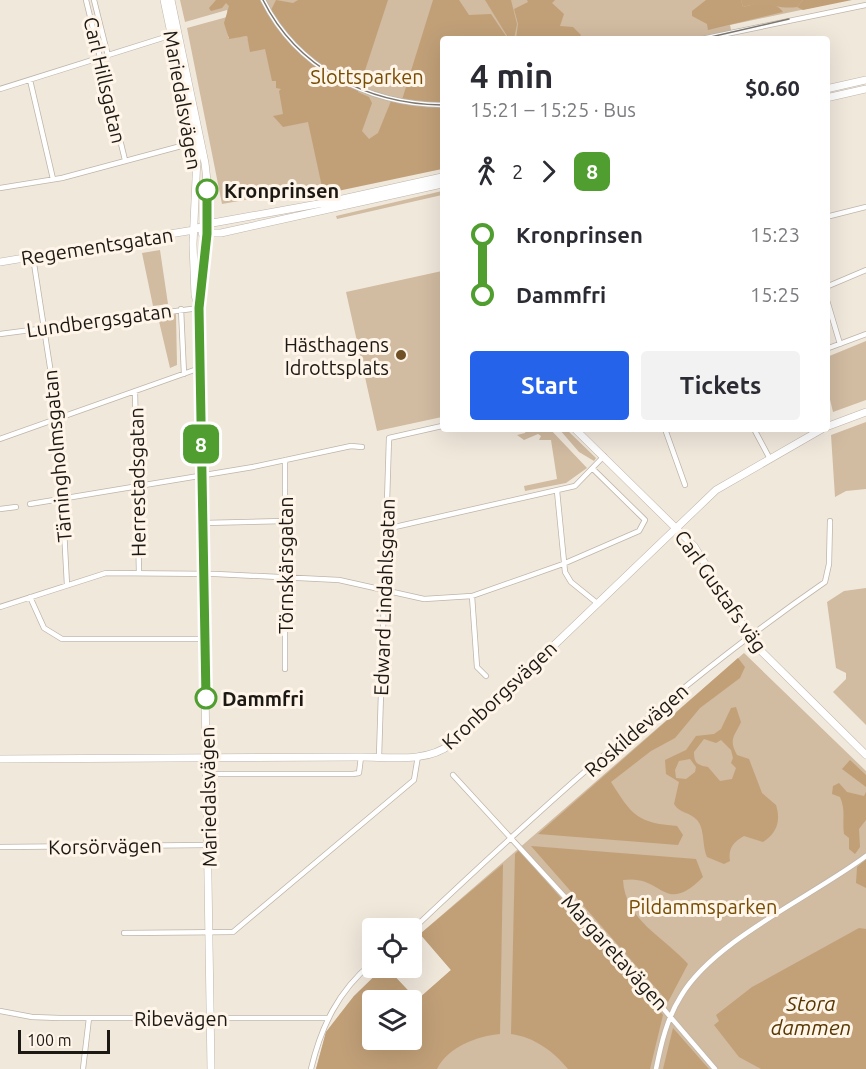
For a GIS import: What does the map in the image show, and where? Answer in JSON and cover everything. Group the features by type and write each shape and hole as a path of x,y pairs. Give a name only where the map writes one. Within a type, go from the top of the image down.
{"main road":[{"name":"Mariedalsvägen","path":"164,0 206,174 207,234 199,308 211,1069"},
{"name":"Mariedalsvägen","path":"171,0 198,142 194,230 195,295 199,308"},
{"path":"830,88 866,80"},
{"path":"830,97 866,89"},
{"name":"Regementsgatan","path":"0,262 194,230 207,224 328,202 440,177"},
{"name":"Regementsgatan","path":"194,230 207,234 440,184"},
{"path":"830,426 866,412"},
{"name":"Carl Gustafs väg","path":"578,432 694,546 748,635 866,755"},
{"name":"Kronborgsvägen","path":"418,756 435,753 451,744 716,490 817,432"},
{"path":"0,759 418,756"}],"street":[{"name":"Carl Hillsgatan","path":"86,0 125,160"},
{"name":"Carl Hillsgatan","path":"94,0 108,56"},
{"path":"262,0 279,29 329,74 361,90 390,99 440,105"},
{"path":"716,36 866,5"},
{"path":"0,89 172,34"},
{"path":"30,80 53,179"},
{"path":"0,188 53,179 198,142"},
{"path":"830,217 866,207"},
{"name":"Tärningholmsgatan","path":"33,257 58,419 68,585"},
{"path":"830,285 866,270"},
{"name":"Lundbergsgatan","path":"0,334 199,308"},
{"path":"181,309 184,374"},
{"path":"830,310 840,344"},
{"path":"830,348 866,334"},
{"path":"0,439 200,368"},
{"name":"Herrestadsgatan","path":"135,391 139,573"},
{"name":"Edward Lindahlsgatan","path":"379,757 389,438 440,426"},
{"path":"668,432 685,485"},
{"path":"756,432 770,459"},
{"path":"30,504 202,476 351,446 362,447"},
{"path":"386,529 575,486 604,456"},
{"name":"Törnskärsgatan","path":"285,460 285,669"},
{"path":"0,607 106,573 204,574 350,581 424,599 472,596 563,564 639,531 645,520 593,469"},
{"path":"557,491 563,564 571,582 597,603"},
{"path":"0,509 16,507"},
{"path":"204,523 285,521"},
{"name":"Roskildevägen","path":"422,921 512,837 748,635 825,582 830,564 830,521"},
{"path":"472,596 477,667 486,676"},
{"path":"30,597 44,628 62,639 205,639"},
{"name":"Kronborgsvägen","path":"124,933 233,932 414,780 418,756"},
{"path":"207,774 353,774 361,768 361,757"},
{"name":"Margaretavägen","path":"453,775 512,837 671,1015 715,1069"},
{"name":"Korsörvägen","path":"0,847 209,845"},
{"path":"656,1069 661,1042 671,1015 681,994 704,965 728,946 866,856"},
{"path":"311,1069 327,1018 350,985 362,973"},
{"name":"Ribevägen","path":"0,1011 32,1017 327,1018"},
{"path":"83,1069 89,1018"}],"green space":[{"name":"Slottsparken","path":"180,0 848,0 730,25 732,36 440,36 440,163 320,190 319,187 222,204 187,28 227,17 228,38 247,36 251,51 248,34 233,35 227,10 185,22"},
{"path":"440,191 440,195 337,219 336,216"},
{"path":"160,250 168,304 153,306 142,253"},
{"name":"Hästhagens Idrottsplats","path":"440,271 440,417 377,431 346,292"},
{"path":"176,314 177,365 170,368 158,317"},
{"path":"866,341 866,400 833,412 830,400 830,356"},
{"path":"866,422 866,489 846,491 835,497 831,435"},
{"path":"553,432 587,468 566,483 525,491 524,486 557,479 551,440 539,440 541,436 538,434 524,440 517,435"},
{"path":"562,432 569,432 596,458 594,461 579,452"},
{"path":"866,588 866,725 833,692 846,679 846,673 836,668 827,602 844,591"},
{"name":"Pildammsparken","path":"744,653 866,771 866,1069 316,1069 326,1032 354,996 373,978 396,978 408,990 362,990 362,1050 422,1050 422,996 451,970 422,936 422,932"}],"shaded area":[{"path":"216,0 266,0 271,10 276,0 293,3 298,0 388,0 358,92 369,97 372,103 362,131 369,139 378,133 391,101 401,103 433,0 459,0 469,15 491,14 506,36 440,36 440,169 333,192 331,185 322,187 308,122 283,127 273,116 283,114 279,91 281,89 276,88 276,81 272,81 265,49 250,52 247,36 229,39 224,23 229,6 226,3 222,8 211,11 209,8"},
{"path":"527,0 555,0 552,3 564,14 560,26 573,27 580,36 516,36 518,24 514,9 528,2"},
{"path":"706,0 741,0 743,7 771,4 783,12 708,30 707,24 692,16 692,11"},
{"path":"803,0 852,0 803,10 797,7"},
{"path":"738,658 745,667 740,678 700,708 675,738 651,751 611,782 637,815 653,822 677,826 683,835 678,845 538,834"},
{"path":"850,760 866,775 866,787 842,769"},
{"path":"839,783 847,792 864,796 866,792 866,820 859,829 860,847 855,854 849,849 849,838 844,834 842,802 840,797 832,794 833,786"},
{"path":"531,846 696,859 703,877 679,894 671,894 637,880 623,880 625,894 638,917 688,964 668,1002"},
{"path":"519,850 663,1015 650,1069 568,1069 542,1046 528,1038 511,1034 515,854"},
{"path":"866,859 866,888 856,883 857,867"},
{"path":"503,864 500,1034 482,1037 464,1044 448,1055 437,1069 316,1069 326,1032 354,996 373,978 396,978 408,990 362,990 362,1050 422,1050 422,996 451,970 422,936 422,932"},
{"path":"673,1028 709,1069 663,1069"}],"water":[{"path":"485,0 511,0 517,24 515,36 507,36"},
{"path":"741,0 803,0 797,7 790,8 759,4 743,7"},
{"path":"736,707 741,722 733,738 734,750 737,755 749,759 762,793 776,805 778,821 775,831 763,842 744,836 737,841 732,846 730,861 724,864 707,857 700,824 694,817 674,804 679,782 666,774 665,760 686,750 696,736 714,734 721,729 731,708","holes":["704,739 716,743 721,740 731,750 733,758 731,763 736,768 732,779 720,781 708,767 696,761 694,752","690,759 696,767 695,772 686,779 676,778 675,770 679,761"]},
{"name":"Stora dammen","path":"859,928 866,929 866,1069 761,1069 739,1057 714,1025 719,1021 716,1015 752,987"}],"tram line":[{"path":"263,0 277,24 295,45 337,78 387,98 440,105"},
{"path":"715,36 789,19"}],"bus line":[{"name":"8","path":"206,698 199,308 207,234 207,190"}],"place":[{"name":"Kronprinsen","path":"207,190"},
{"name":"Hästhagens Idrottsplats","path":"401,355"},
{"name":"Dammfri","path":"206,698"}]}
